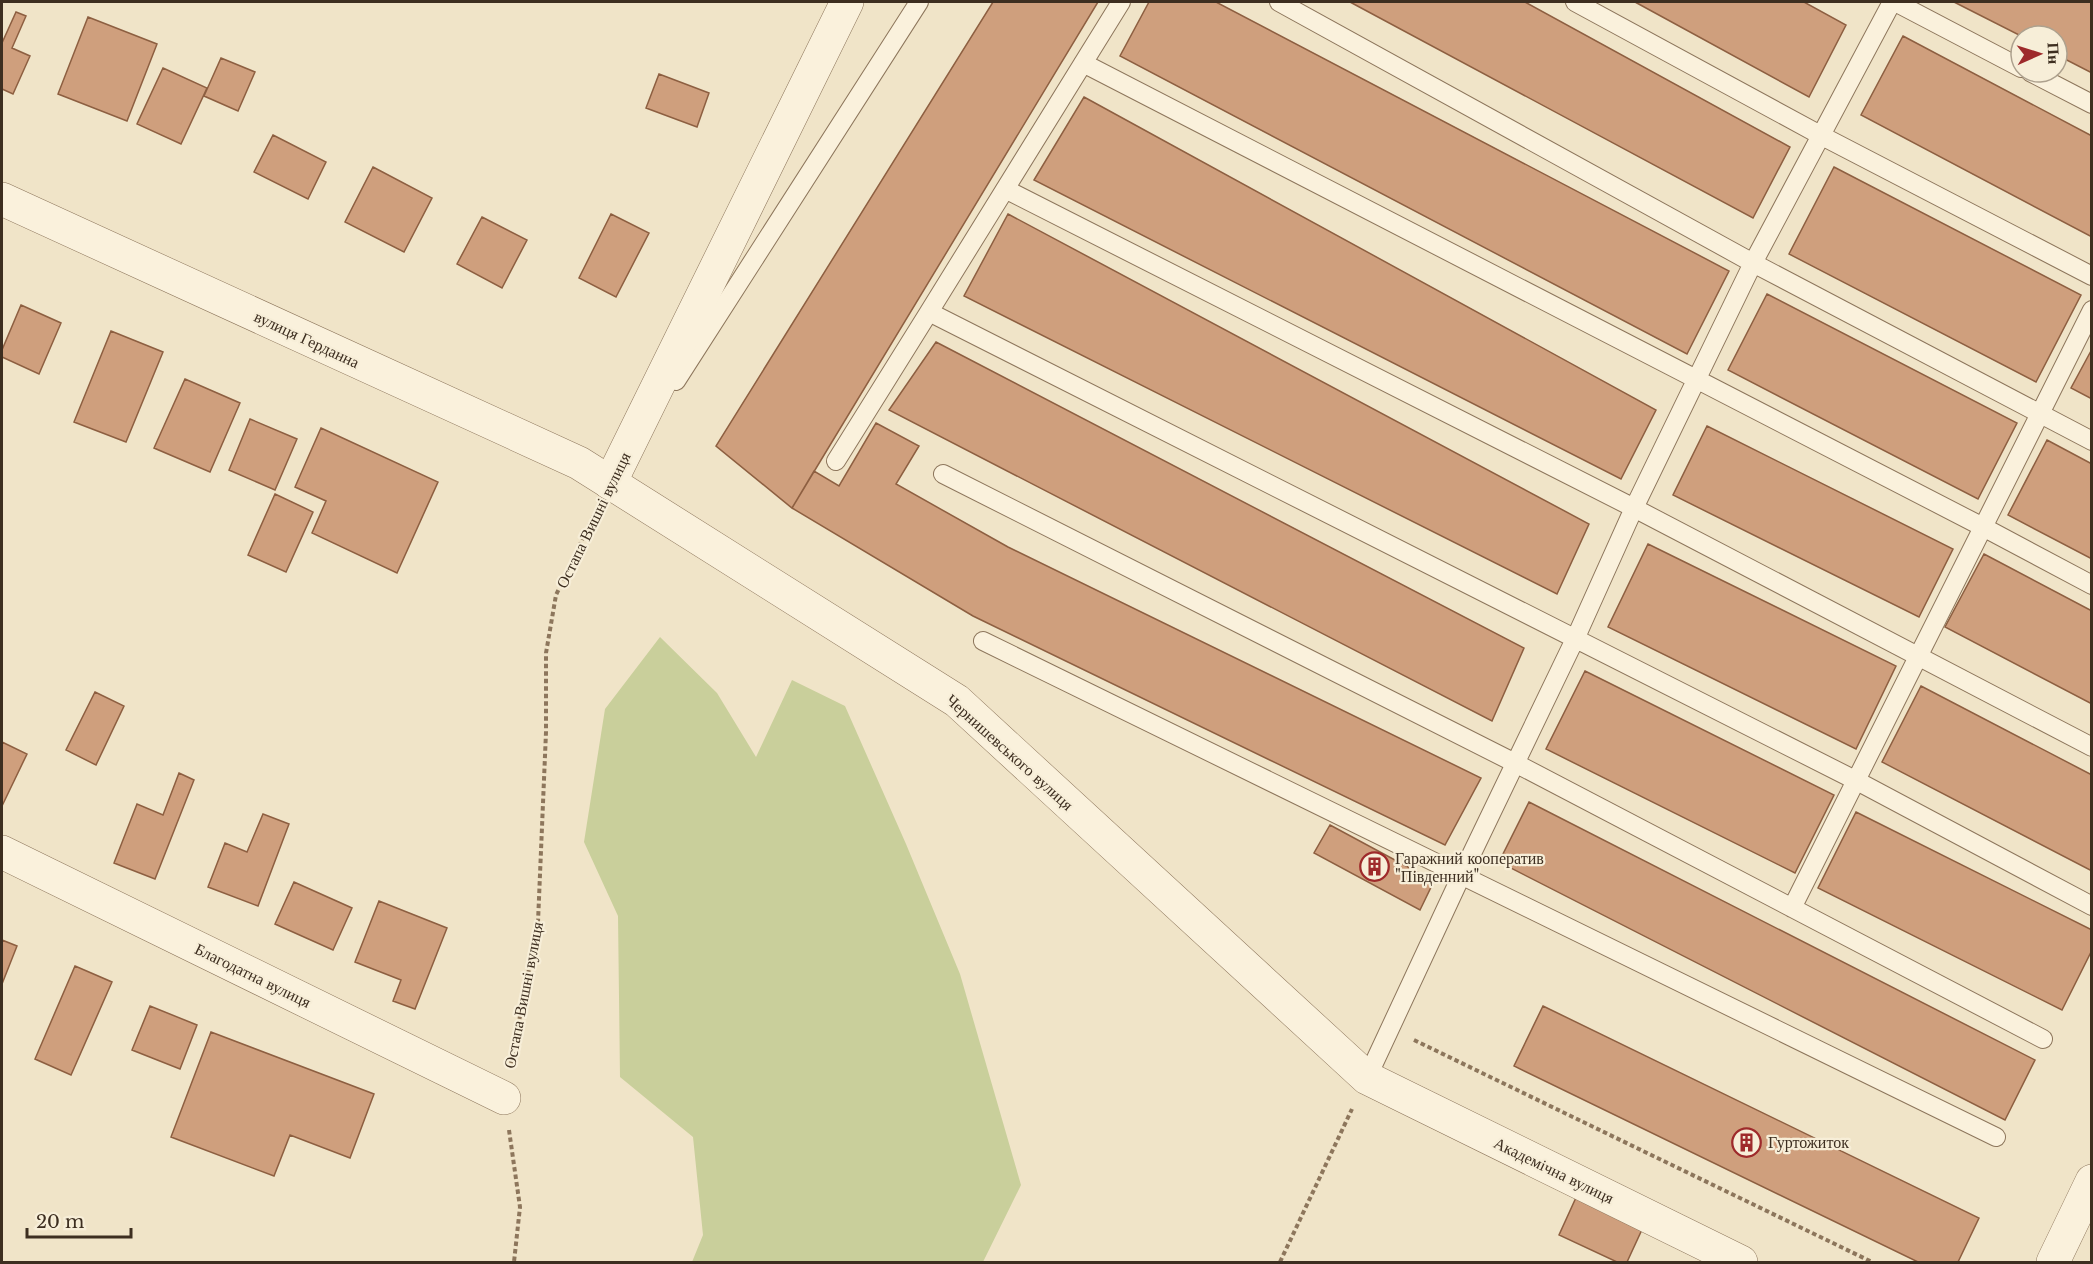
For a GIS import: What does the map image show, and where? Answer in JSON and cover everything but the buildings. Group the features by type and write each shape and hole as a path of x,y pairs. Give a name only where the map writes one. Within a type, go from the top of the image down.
{"street":[{"name":"Остапа Вишні вулиця","path":"610,483 848,2"},
{"name":"вулиця Герданна","path":"2,199 579,463 610,483"},
{"name":"Чернишевського вулиця","path":"610,483 957,701 1367,1078"},
{"name":"Благодатна вулиця","path":"2,852 504,1098"},
{"name":"Академічна вулиця","path":"1367,1078 1741,1263"},
{"path":"2053,1263 2091,1181"}],"lane":[{"path":"610,483 919,2"},
{"path":"836,461 1121,2"},
{"path":"1279,2 1753,263 2091,441"},
{"path":"1575,2 1822,136 2091,276"},
{"path":"1367,1078 1576,637 1634,508 1753,263 1893,2 2009,62"},
{"path":"1083,63 1983,527 2091,585"},
{"path":"2053,84 2091,104"},
{"path":"1005,189 1634,508 1919,655 2091,747"},
{"path":"1792,908 2091,310"},
{"path":"930,312 1576,637 1857,781 2091,906"},
{"path":"943,474 1515,763 2043,1039"},
{"path":"983,641 1996,1137"}],"path":[{"name":"Остапа Вишні вулиця","path":"514,1263 520,1207 504,1098 538,922 546,732 546,653 556,595 610,483"},
{"path":"1391,1030 1872,1263"},
{"path":"1280,1263 1367,1078"}],"green space":[{"path":"660,637 717,693 756,757 792,680 845,706 960,974 1021,1185 983,1262 692,1262 703,1235 693,1137 620,1077 618,916 584,842 605,709"}],"place":[{"name":"Гаражний кооператив \"Південний\"","path":"1374,867"},
{"name":"Гуртожиток","path":"1747,1142"}]}
